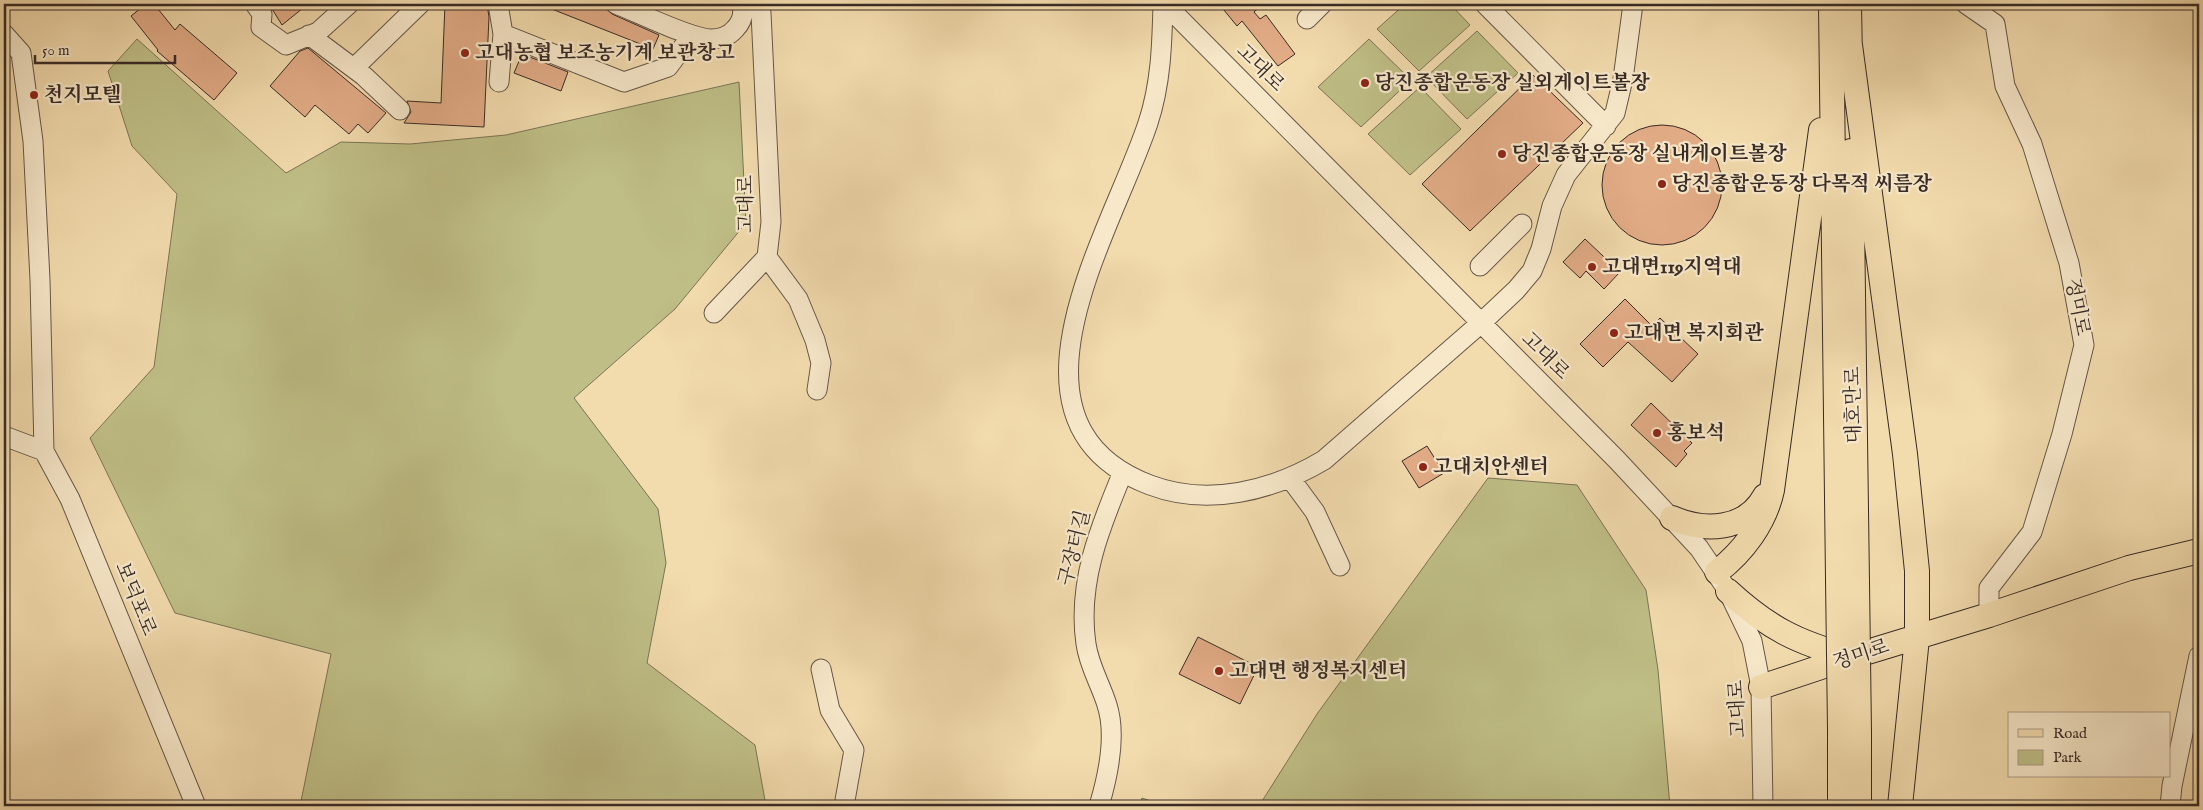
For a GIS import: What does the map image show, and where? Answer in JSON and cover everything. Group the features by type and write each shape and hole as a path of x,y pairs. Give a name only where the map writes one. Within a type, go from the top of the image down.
{"main road":[{"name":"대호만로","path":"1831,4 1840,49 1849,731 1859,806"},
{"name":"대호만로","path":"1840,49 1849,4"},
{"path":"1840,49 1770,500 1761,521 1722,581 1757,616 1772,627 1808,644 1851,657"},
{"path":"1840,49 1905,454 1917,571 1917,638 1900,806"},
{"path":"1672,518 1707,527 1736,522 1759,506 1774,474"},
{"name":"정미로","path":"1761,687 1851,657 1989,615 2129,568 2199,551"},
{"name":"대호만로","path":"1840,806 1849,731"}],"street":[{"path":"255,4 262,14 261,27 286,44 318,32 349,4"},
{"path":"354,68 420,4"},
{"path":"498,4 503,34 499,82"},
{"path":"616,4 692,34 710,39 729,34 740,22 743,12 742,4"},
{"name":"고대로","path":"759,4 761,13 771,222 767,257 798,299 815,340 821,363 817,390"},
{"path":"1164,4 1162,44 1156,94 1148,124 1107,225 1080,300 1070,339 1069,388 1071,404 1081,432 1103,457 1124,472 1152,486 1194,496 1229,494 1290,478 1306,471 1337,450 1481,324 1516,290 1532,271 1541,249 1552,206 1566,176 1615,113 1623,79 1633,4"},
{"name":"고대로","path":"1164,4 1672,518 1699,548 1722,581 1752,641 1761,687 1763,806"},
{"path":"1307,19 1322,4"},
{"path":"1486,4 1606,126"},
{"name":"정미로","path":"1966,4 1994,24 2005,86 2032,144 2069,263 2084,345 2062,434 2032,532 1989,588 1989,615"},
{"path":"4,34 21,53 33,140 40,280 44,451 4,436"},
{"path":"503,34 624,82 668,67 692,34"},
{"path":"309,35 354,68 400,110"},
{"path":"1480,266 1522,224"},
{"path":"714,313 767,257"},
{"name":"보덕포로","path":"44,451 70,499 196,806"},
{"name":"구장터길","path":"1099,806 1108,764 1111,725 1108,708 1090,664 1086,644 1084,599 1095,543 1124,472"},
{"path":"1290,478 1315,512 1340,566"},
{"path":"2170,806 2172,786 2199,656"},
{"path":"821,669 830,710 854,750 844,806"}],"green space":[{"name":"당진종합운동장 실외게이트볼장","path":"1405,4 1450,4 1470,25 1419,71 1377,29"},
{"name":"당진종합운동장 실외게이트볼장","path":"1477,31 1518,73 1467,119 1426,77"},
{"path":"137,39 286,173 341,142 410,144 506,135 739,82 746,223 675,309 574,398 658,509 666,563 647,663 755,745 766,806 300,806 331,654 175,613 90,438 154,367 177,194 132,146 108,71"},
{"name":"당진종합운동장 실외게이트볼장","path":"1369,39 1411,80 1361,127 1318,87"},
{"name":"당진종합운동장 실외게이트볼장","path":"1420,87 1461,129 1410,175 1368,134"},
{"path":"1488,478 1577,485 1646,590 1658,670 1670,806 1259,806 1317,714"},
{"path":"1142,798 1165,806 1139,806"}],"building":[{"path":"146,4 154,4 175,30 180,24 237,73 214,100 157,51 131,16"},
{"path":"269,4 308,4 282,25"},
{"name":"고대농협 보조농기계 보관창고","path":"445,4 487,4 489,17 484,127 404,123 411,112 407,101 441,103"},
{"path":"539,4 601,4 612,14 659,35 653,49"},
{"path":"1219,4 1263,4 1254,12 1260,19 1266,15 1295,54 1278,66 1242,21 1237,26"},
{"path":"308,48 386,113 368,133 358,124 349,134 315,105 305,117 270,86 300,51"},
{"path":"522,54 568,72 561,91 514,73"},
{"name":"당진종합운동장 실내게이트볼장","path":"1533,75 1583,123 1470,231 1422,184"},
{"name":"당진종합운동장 다목적 씨름장","path":"1662,125 1685,129 1705,142 1718,162 1722,185 1718,208 1705,228 1685,241 1662,245 1639,241 1619,228 1606,208 1602,185 1606,162 1619,142 1639,129"},
{"name":"고대면119지역대","path":"1585,239 1620,272 1604,289 1586,271 1580,278 1563,262"},
{"path":"1625,299 1652,326 1660,318 1698,354 1672,382 1628,342 1603,367 1580,344"},
{"path":"1651,403 1692,443 1684,451 1687,454 1676,467 1631,425"},
{"path":"1427,446 1444,473 1419,488 1402,461"},
{"name":"고대면 행정복지센터","path":"1198,637 1258,667 1240,704 1179,674"}],"place":[{"name":"고대농협 보조농기계 보관창고","path":"465,53"},
{"name":"당진종합운동장 실외게이트볼장","path":"1365,83"},
{"name":"천지모텔","path":"34,95"},
{"name":"당진종합운동장 실내게이트볼장","path":"1502,154"},
{"name":"당진종합운동장 다목적 씨름장","path":"1662,184"},
{"name":"고대면119지역대","path":"1592,267"},
{"name":"고대면 복지회관","path":"1614,333"},
{"name":"홍보석","path":"1657,433"},
{"name":"고대치안센터","path":"1423,467"},
{"name":"고대면 행정복지센터","path":"1219,671"}]}
